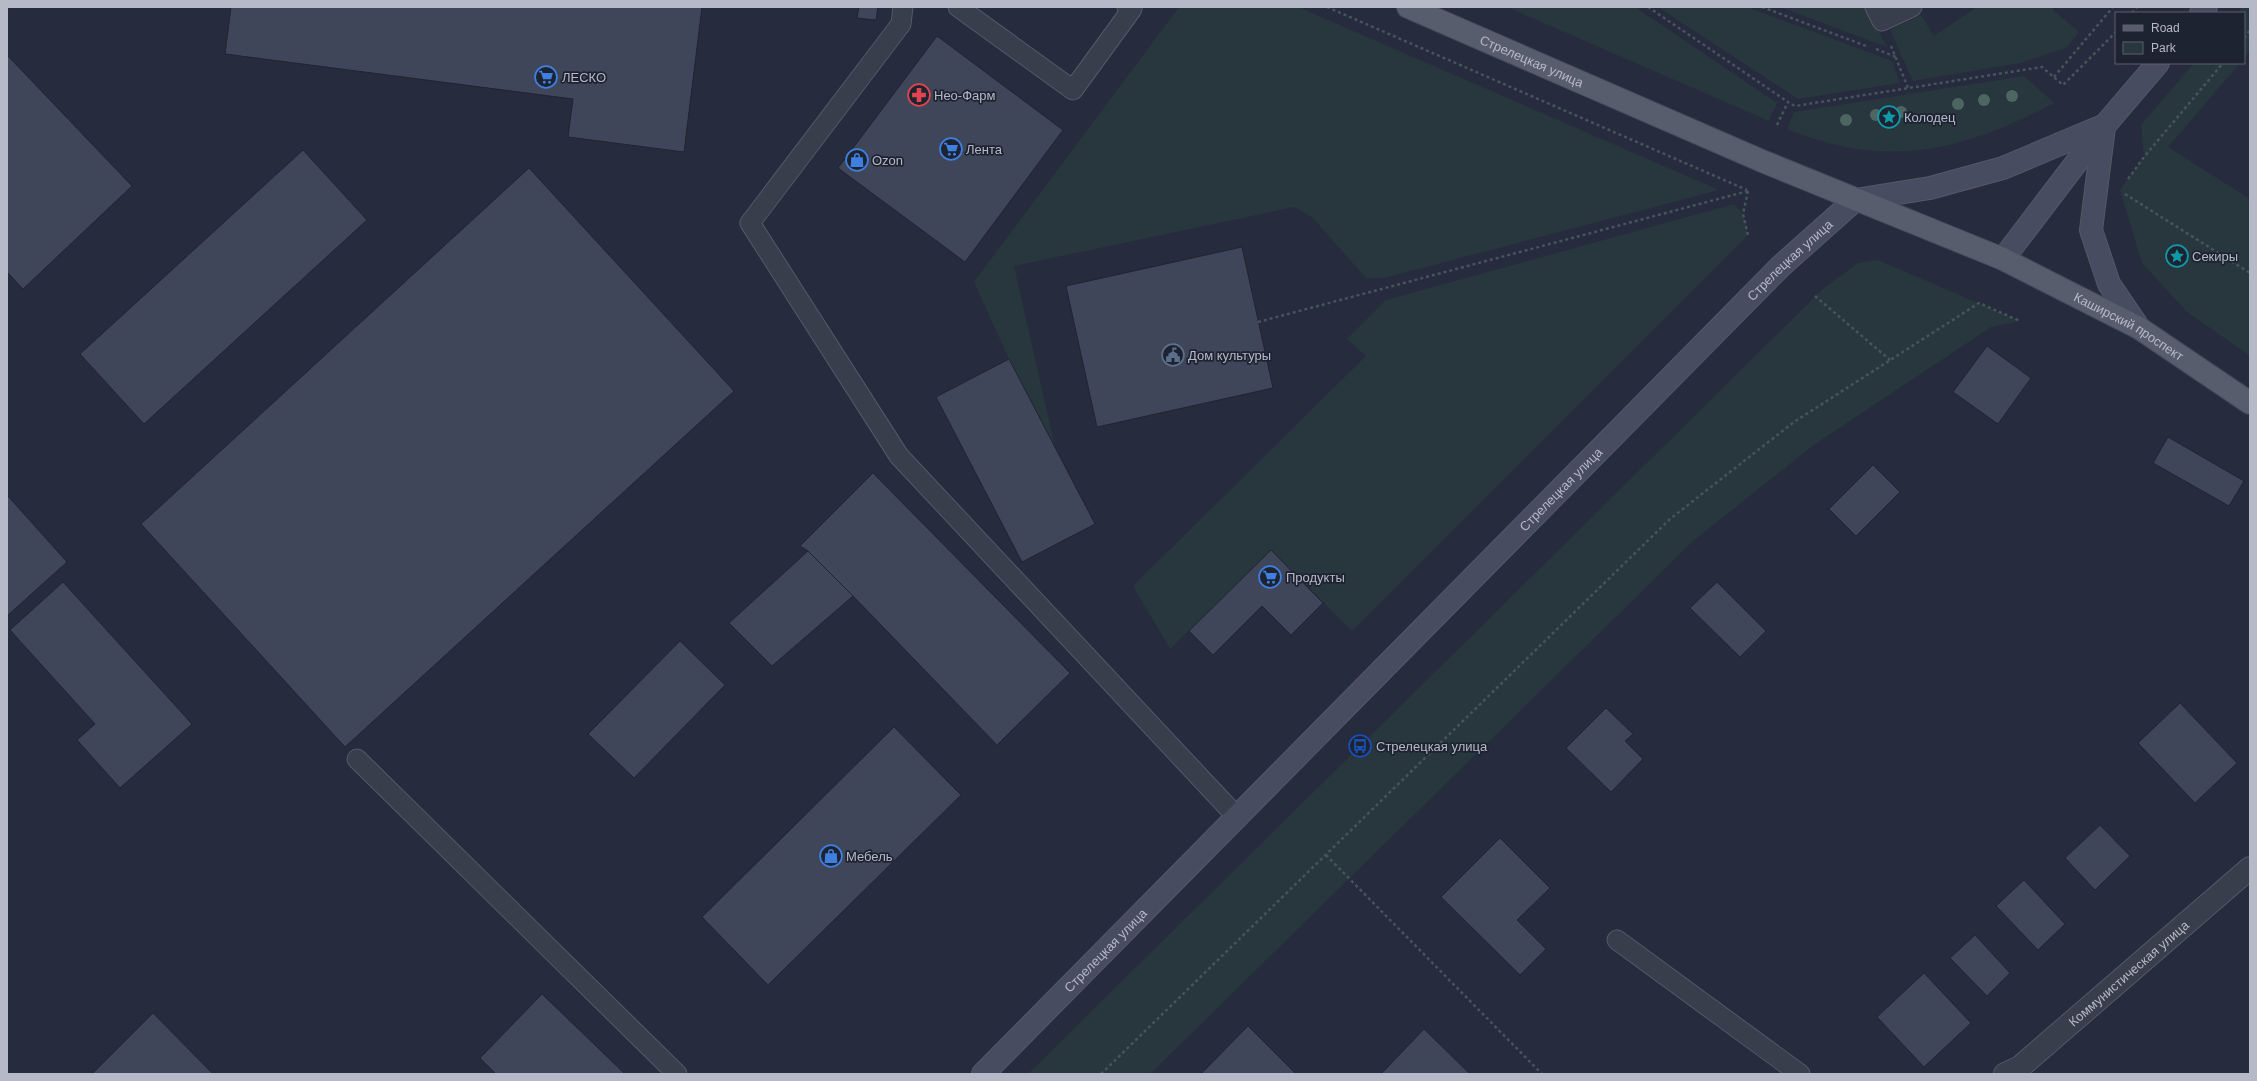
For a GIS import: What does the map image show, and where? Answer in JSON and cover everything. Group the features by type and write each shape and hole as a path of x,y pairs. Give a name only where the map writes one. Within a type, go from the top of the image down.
{"main road":[{"name":"Стрелецкая улица","path":"983,1074 1781,266 1855,200 1762,162 1408,7"},
{"path":"2003,259 2105,125 2157,64"},
{"path":"1855,200 1930,188 2003,168 2105,125"},
{"path":"2105,125 2091,230 2109,284 2139,328"},
{"name":"Каширский проспект","path":"1855,200 2003,259 2139,328 2250,403"}],"street":[{"name":"Коммунистическая улица","path":"2005,1074 2020,1067 2250,868"}],"lane":[{"path":"903,7 901,24 750,223 899,456 1237,817"},
{"path":"958,7 1073,90 1132,9 1128,7"},
{"path":"1875,7 1882,21 1912,7"},
{"path":"357,758 677,1074"},
{"path":"1617,940 1800,1074"}],"path":[{"path":"1327,7 1748,191"},
{"path":"1648,7 1795,106 2042,67 2063,86 2115,33"},
{"path":"1762,7 1896,57"},
{"path":"2054,77 2113,7"},
{"path":"2124,185 2144,157 2222,64"},
{"path":"1900,67 1908,88"},
{"path":"1777,125 1788,102"},
{"path":"2120,190 2250,273"},
{"path":"1748,191 1743,214 1748,235"},
{"path":"1258,322 1748,191"},
{"path":"1815,296 1890,360"},
{"path":"1102,1074 1670,519 1794,422 1979,303 2020,321"},
{"path":"1326,855 1542,1074"}],"green space":[{"path":"1179,7 1298,7 1719,190 1384,278 1366,278 1312,217 1294,207 1014,266 1055,447 1009,359 974,282"},
{"path":"1507,7 1639,7 1638,9 1777,103 1769,121"},
{"path":"1658,7 1747,7 1892,61 1900,83 1798,99"},
{"path":"1780,7 1866,7 1887,47"},
{"path":"1977,7 2055,7 2053,10 2079,32 2066,48 2020,63 1913,81 1890,30 1921,15 1934,36"},
{"path":"2242,7 2250,7 2250,51 2245,57 2245,12 2238,12"},
{"path":"2193,64 2239,64 2168,147 2250,199 2250,356 2186,311 2142,263 2120,190 2144,157 2141,125"},
{"path":"2024,76 2054,103 2020,120 1988,133 1956,143 1924,149 1891,151 1858,149 1823,142 1787,129 1794,112"},
{"path":"1734,204 1743,214 1748,235 1352,631 1271,550 1170,649 1133,586 1366,356 1347,339 1386,300"},
{"path":"1878,260 2020,321 1991,327 1815,444 1693,541 1150,1074 1028,1074 1824,288 1858,263"}],"building":[{"name":"ЛЕСКО","path":"231,7 702,7 684,152 568,137 573,99 225,54"},
{"path":"859,7 878,7 876,20 857,18"},
{"name":"Лента","path":"937,36 1063,130 965,262 838,168"},
{"path":"7,55 132,186 23,289 7,272"},
{"path":"303,150 367,220 144,424 80,354"},
{"path":"529,168 734,391 345,747 141,524"},
{"name":"Дом культуры","path":"1242,247 1273,388 1097,427 1066,286"},
{"path":"1987,346 2031,378 1998,424 1953,392"},
{"path":"1009,359 1095,524 1022,562 936,397"},
{"path":"2168,437 2244,481 2229,506 2153,463"},
{"path":"1873,465 1900,492 1856,536 1829,509"},
{"path":"873,473 1070,673 997,745 853,596 808,551 800,546"},
{"path":"7,495 67,562 7,616"},
{"name":"Продукты","path":"1271,550 1323,603 1291,635 1262,606 1213,655 1189,631"},
{"path":"808,551 853,596 772,666 729,623"},
{"path":"63,582 192,724 120,788 77,740 95,724 10,630"},
{"path":"1717,582 1766,631 1740,657 1690,608"},
{"path":"680,641 725,685 634,778 588,734"},
{"path":"2180,703 2237,763 2195,803 2138,743"},
{"path":"1606,708 1633,734 1625,741 1643,759 1611,792 1566,748"},
{"name":"Мебель","path":"894,727 961,795 768,985 702,917"},
{"path":"2100,825 2130,856 2095,890 2065,858"},
{"path":"1500,838 1550,888 1517,920 1546,949 1520,975 1441,897"},
{"path":"2024,880 2065,924 2038,950 1996,906"},
{"path":"1975,935 2010,973 1987,996 1950,958"},
{"path":"1924,973 1971,1023 1924,1067 1877,1017"},
{"path":"542,994 625,1074 496,1074 480,1058"},
{"path":"153,1013 213,1074 92,1074"},
{"path":"1248,1026 1296,1074 1201,1074"},
{"path":"1424,1029 1470,1074 1381,1074"}],"place":[{"name":"ЛЕСКО","path":"546,77"},
{"name":"Нео-Фарм","path":"919,95"},
{"name":"Колодец","path":"1889,117"},
{"name":"Лента","path":"951,149"},
{"name":"Ozon","path":"857,160"},
{"name":"Секиры","path":"2177,256"},
{"name":"Дом культуры","path":"1173,355"},
{"name":"Продукты","path":"1270,577"},
{"name":"Стрелецкая улица","path":"1360,746"},
{"name":"Мебель","path":"831,856"}]}
